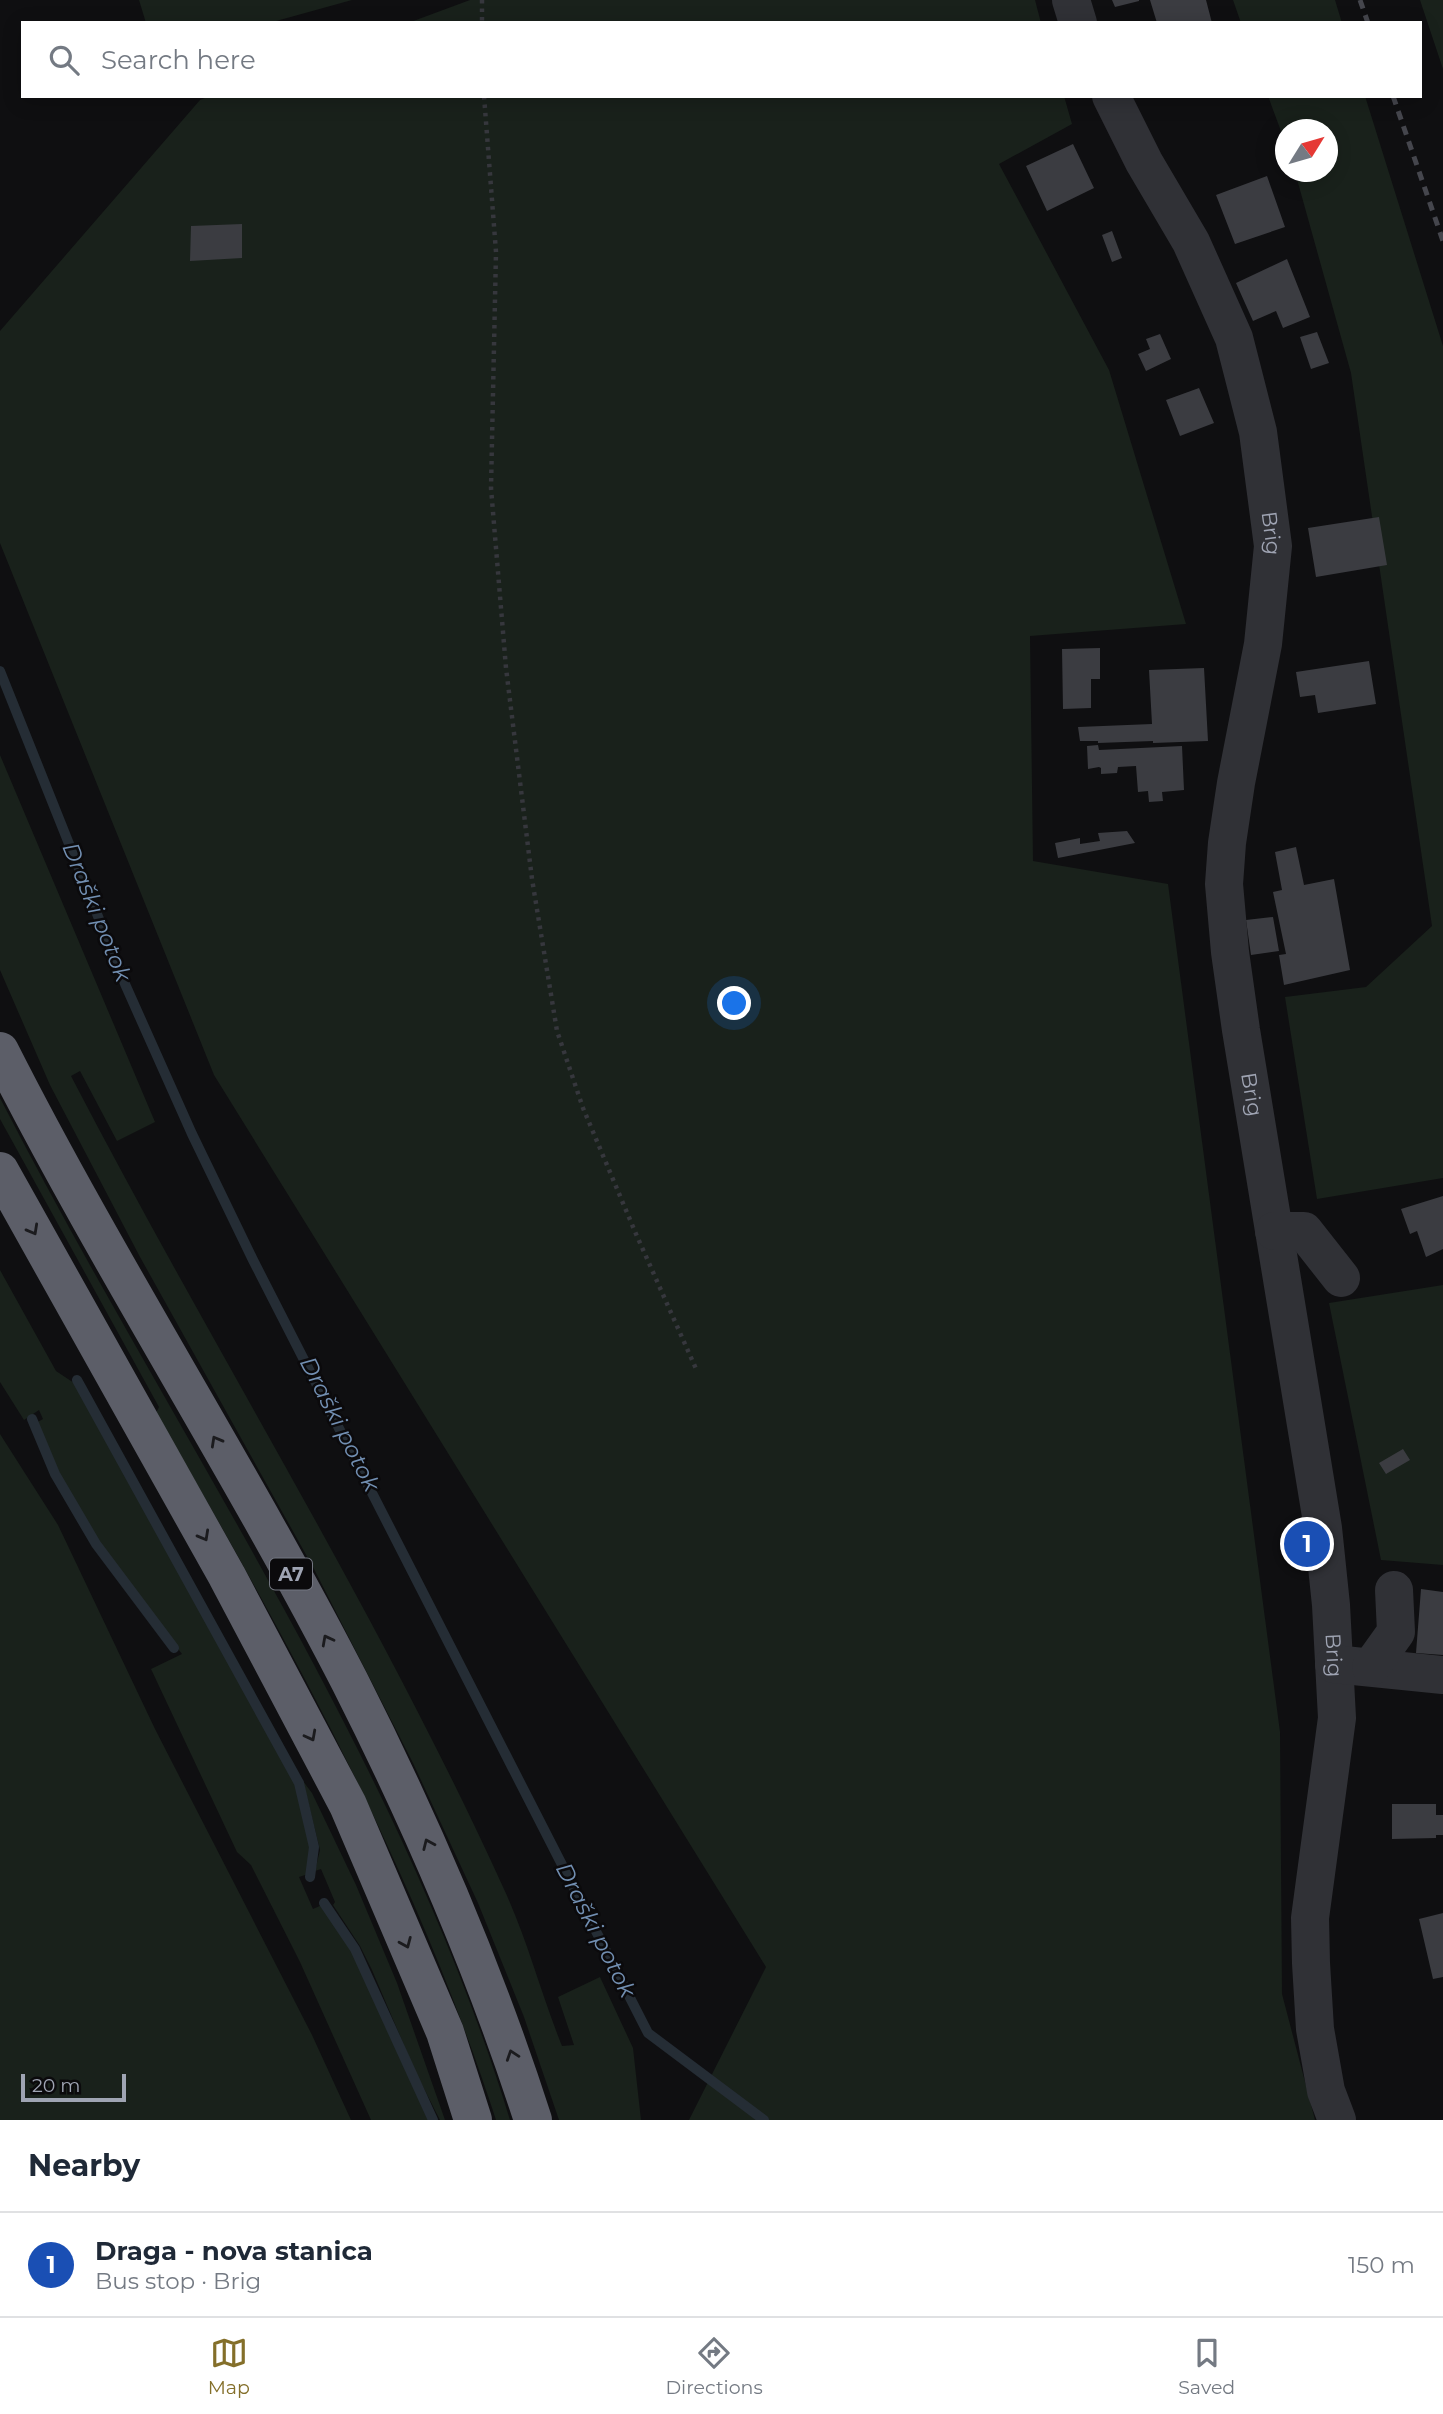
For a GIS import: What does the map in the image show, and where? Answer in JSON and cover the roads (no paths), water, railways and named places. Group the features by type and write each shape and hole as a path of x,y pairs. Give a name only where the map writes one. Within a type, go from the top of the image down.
{"highway":[{"name":"A7","path":"0,1051 73,1189 283,1559 349,1682 427,1842 480,1966 533,2120"},
{"path":"0,1171 227,1576 348,1805 444,2032 473,2120"}],"street":[{"path":"1070,0 1077,21"},
{"name":"Brig","path":"1112,98 1143,162 1191,242 1234,338 1258,432 1273,546 1263,644 1236,783 1224,884 1232,965 1323,1528 1331,1605 1352,1666 1336,1729 1310,1918 1315,2029 1326,2091 1337,2120"},
{"path":"1274,1231 1304,1231 1341,1278"},
{"path":"1352,1666 1396,1632 1394,1590"},
{"path":"1352,1666 1443,1675"}],"waterway":[{"name":"Draški potok","path":"0,671 125,984 192,1134 253,1260 648,2033 764,2120"},
{"path":"77,1380 299,1783 314,1847 310,1877"},
{"path":"32,1419 55,1474 96,1544 174,1648"},
{"path":"324,1903 355,1949 433,2120"}],"railway":[{"path":"1360,0 1367,21"},
{"path":"1394,98 1443,241"}],"place":[{"name":"Draga - nova stanica","path":"1307,1544"}]}
